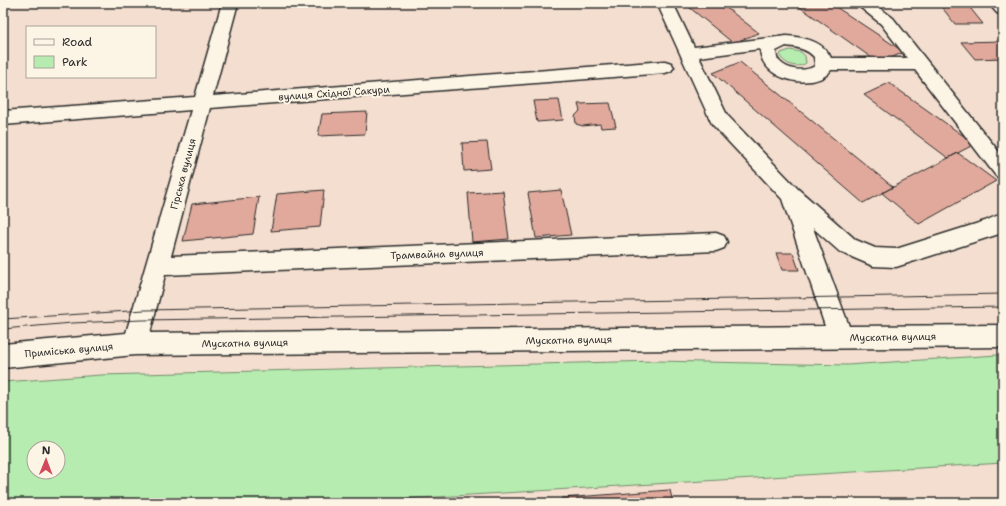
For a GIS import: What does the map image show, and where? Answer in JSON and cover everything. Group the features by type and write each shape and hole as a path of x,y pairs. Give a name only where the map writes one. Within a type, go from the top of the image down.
{"street":[{"name":"Гірська вулиця","path":"135,344 230,3"},
{"path":"665,3 719,119 791,195 848,246 873,257 896,258 991,228 1003,222"},
{"path":"863,3 887,21 1003,171"},
{"path":"996,3 1003,10"},
{"path":"688,53 778,42 795,41 812,47 824,58 825,64 823,69 810,76 801,76 782,71 769,61 767,55 768,49 778,42"},
{"path":"825,64 920,64"},
{"name":"вулиця Східної Сакури","path":"3,118 665,67"},
{"path":"791,195 833,310 840,337"},
{"name":"Трамвайна вулиця","path":"157,266 716,242"},
{"name":"Мускатна вулиця","path":"135,344 1003,336"},
{"name":"Приміська вулиця","path":"3,356 135,344"}],"green space":[{"path":"790,50 801,52 805,56 806,63 796,66 785,62 780,56 781,53"},
{"path":"997,355 1003,356 1003,463 337,503 3,503 3,382 101,375 657,361 847,365"}],"building":[{"path":"684,3 720,3 759,33 733,43"},
{"path":"794,3 830,3 904,52 879,63"},
{"path":"967,4 983,24 955,24 940,5"},
{"path":"1003,41 1003,58 975,59 961,42"},
{"path":"740,62 893,187 863,203 713,73"},
{"path":"889,83 975,144 948,158 864,95"},
{"path":"559,100 563,120 537,122 533,101"},
{"path":"610,103 616,127 601,128 600,124 583,126 576,124 575,116 580,111 578,104"},
{"path":"367,112 365,134 318,136 322,114"},
{"path":"487,142 491,169 464,171 462,143"},
{"path":"958,153 996,181 919,224 882,193"},
{"path":"324,190 320,227 271,231 277,194"},
{"path":"561,190 571,235 536,238 528,193"},
{"path":"503,191 509,239 472,242 468,193"},
{"path":"259,197 253,234 183,241 192,204"},
{"path":"776,253 793,253 799,270 782,270"},
{"path":"670,490 673,503 562,503 562,498"}],"tram line":[{"path":"3,319 145,310 1003,294"},
{"path":"3,329 72,323 142,320 1003,307"}]}
